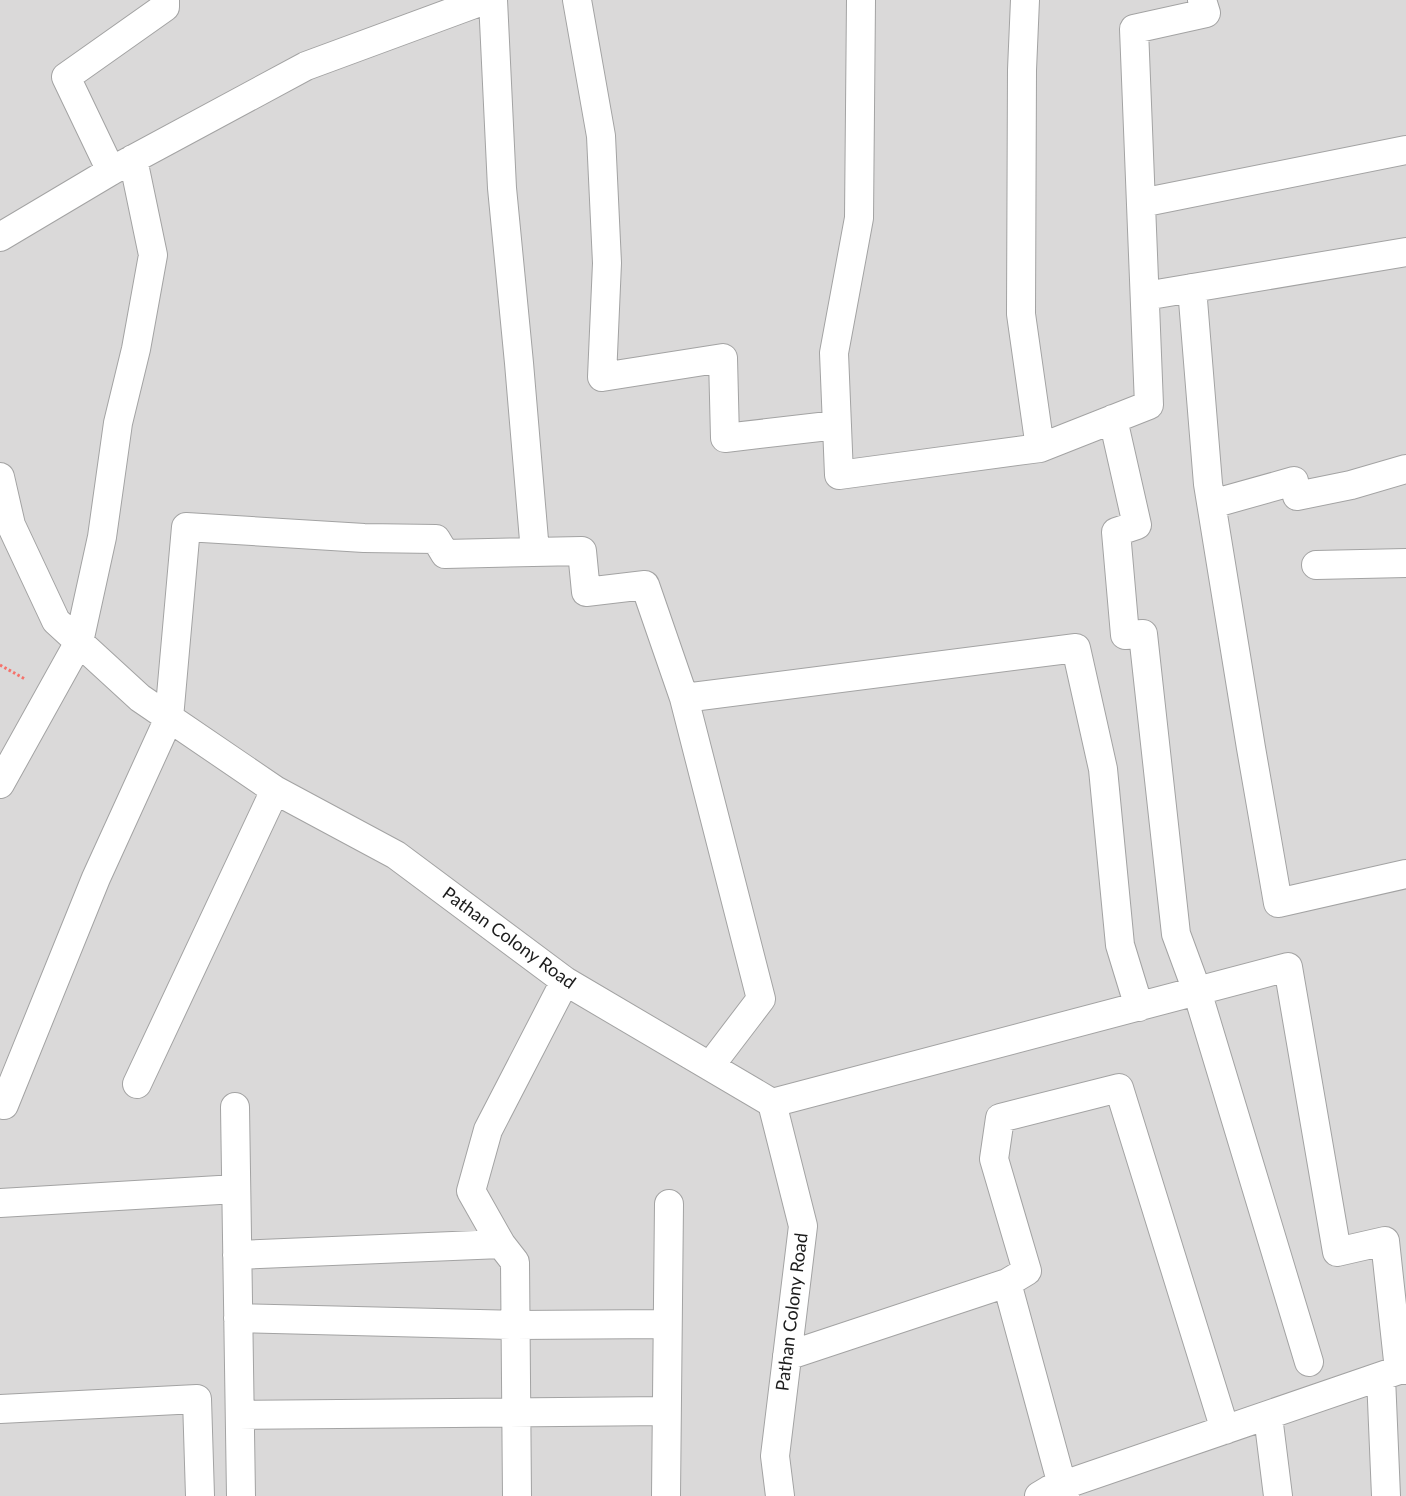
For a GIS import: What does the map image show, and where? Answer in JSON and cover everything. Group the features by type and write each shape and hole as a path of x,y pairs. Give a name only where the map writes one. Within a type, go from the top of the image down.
{"street":[{"path":"0,784 79,642 102,536 118,423 136,349 154,255 122,165 66,77 165,7 165,0"},
{"path":"0,238 122,165 306,66 485,0"},
{"path":"493,0 502,188 535,552"},
{"path":"577,0 601,136 607,263 602,377 722,358 725,438 837,425"},
{"path":"861,0 859,218 834,353 839,475 1040,448 1149,405 1134,29 1206,13 1202,0"},
{"path":"1025,0 1022,70 1021,314 1040,448"},
{"path":"1141,203 1406,150"},
{"path":"1145,296 1406,252"},
{"path":"1192,288 1208,484 1278,903 1406,874"},
{"path":"1113,419 1138,525 1116,532 1125,636 1142,634 1176,934 1197,992 1309,1362"},
{"path":"1212,504 1294,481 1297,496 1351,485 1406,469"},
{"name":"Pathan Colony Road","path":"0,478 12,525 56,621 140,698 275,790 396,855 565,981 772,1102 803,1226 775,1456 780,1496"},
{"path":"4,1105 96,878 169,718 186,527 327,536 436,539 444,554 582,551 586,592 645,584 684,698 761,999 710,1066"},
{"path":"1316,565 1406,563"},
{"path":"684,698 1076,648 1103,769 1120,945 1139,1007"},
{"path":"137,1084 275,790"},
{"path":"772,1102 1288,968 1337,1252 1385,1241 1395,1373 1386,1496"},
{"path":"517,1496 515,1262 501,1244 471,1191 488,1130 565,981"},
{"path":"787,1356 1007,1283 1027,1271 994,1159 1000,1118 1119,1088 1225,1430"},
{"path":"235,1107 241,1496"},
{"path":"0,1203 236,1189"},
{"path":"666,1496 669,1204"},
{"path":"237,1255 501,1244"},
{"path":"1007,1283 1056,1493 1225,1430 1395,1373"},
{"path":"238,1318 515,1325 667,1324"},
{"path":"0,1409 197,1399 200,1496"},
{"path":"240,1415 666,1411"},
{"path":"1268,1416 1278,1496"}],"shaded area":[{"path":"0,0 1406,0 1406,1496 0,1496"}]}
